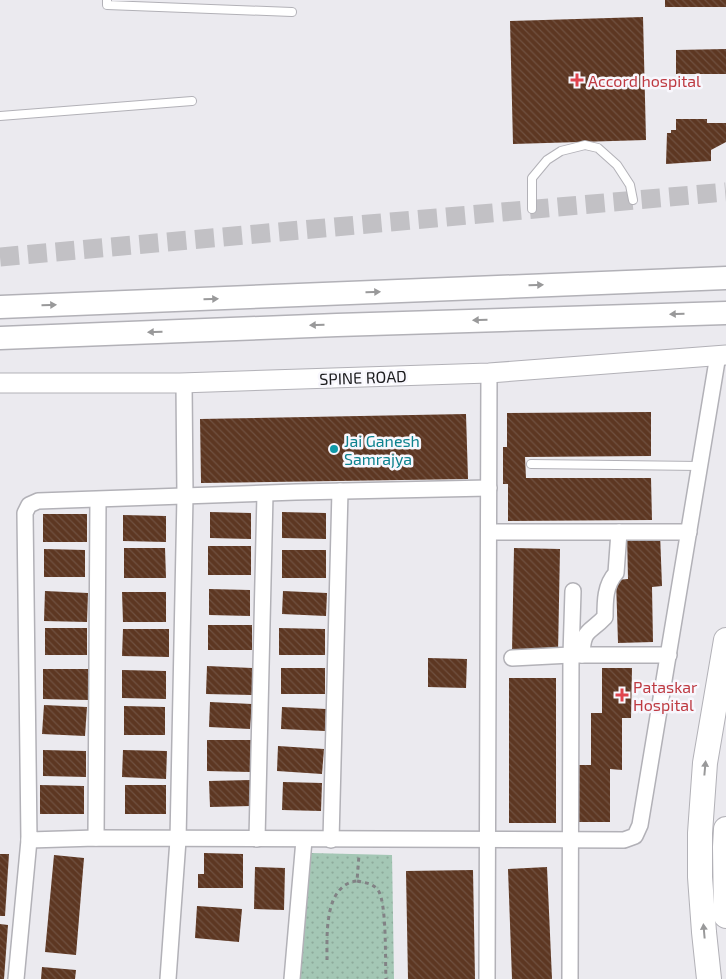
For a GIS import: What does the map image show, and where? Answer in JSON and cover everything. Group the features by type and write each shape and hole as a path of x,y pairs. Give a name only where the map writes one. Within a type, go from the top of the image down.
{"highway":[{"path":"709,979 701,886 700,833 705,763 726,640"},
{"path":"726,829 724,847 726,916"}],"main road":[{"path":"0,307 726,278"},
{"path":"0,338 336,324 726,313"}],"street":[{"name":"SPINE ROAD","path":"0,383 184,383 489,373 722,355"},
{"path":"29,840 96,838 178,840 624,840 634,836 640,825 700,466 722,355"},
{"path":"487,979 489,373"},
{"path":"168,979 178,840 185,496 184,383"},
{"path":"16,979 29,840 25,513 29,505 38,501 489,488"},
{"path":"332,840 340,491"},
{"path":"257,839 265,494"},
{"path":"96,838 98,500"},
{"path":"489,532 689,532"},
{"path":"576,655 582,639 590,629 605,617 606,593 610,579 616,573 618,532"},
{"path":"570,979 570,839 576,655 573,592"},
{"path":"512,658 576,655 669,656"},
{"path":"292,979 304,840"}],"lane":[{"path":"107,0 106,5 292,12"},
{"path":"0,116 192,101"},
{"path":"532,209 532,178 546,160 561,151 585,145 598,148 617,165 630,185 633,200"},
{"path":"531,464 700,466"}],"path":[{"path":"357,881 359,840"},
{"path":"327,960 328,923 339,890 348,883 357,881 371,884 379,892 384,910 386,979"}],"green space":[{"path":"311,853 392,855 394,979 300,979"}],"building":[{"path":"665,0 726,0 726,7 665,7"},
{"name":"Accord hospital","path":"643,17 646,140 513,144 510,21"},
{"path":"726,49 726,74 676,74 676,50"},
{"path":"676,119 707,119 707,123 726,123 726,142 711,150 711,161 666,164 667,133 671,133 671,130 676,130"},
{"path":"651,412 651,456 525,457 526,478 651,478 652,520 508,521 508,484 503,484 503,447 507,447 507,413"},
{"name":"Jai Ganesh Samrajya","path":"466,414 468,479 201,483 200,419"},
{"path":"210,512 251,513 251,539 210,538"},
{"path":"282,512 326,513 326,539 282,538"},
{"path":"43,514 87,514 87,542 43,542"},
{"path":"123,515 166,516 166,542 123,541"},
{"path":"660,533 662,586 652,587 653,642 618,643 616,580 628,579 627,534"},
{"path":"208,546 251,546 251,575 208,575"},
{"path":"124,548 165,548 166,578 124,578"},
{"path":"514,548 560,549 558,653 512,652"},
{"path":"44,549 85,550 85,577 44,577"},
{"path":"282,550 326,550 326,578 282,578"},
{"path":"209,589 250,590 250,616 209,615"},
{"path":"45,591 88,593 87,622 44,621"},
{"path":"283,591 327,593 326,616 282,614"},
{"path":"122,592 166,592 166,622 123,622"},
{"path":"208,625 252,625 252,650 208,650"},
{"path":"45,628 87,628 87,655 45,655"},
{"path":"279,628 325,629 325,655 279,655"},
{"path":"123,629 169,629 169,657 122,656"},
{"path":"428,658 467,659 466,688 428,687"},
{"path":"207,666 252,668 252,695 206,694"},
{"path":"281,668 325,668 325,694 281,694"},
{"path":"602,668 632,668 631,718 622,718 622,770 610,769 610,822 578,822 578,765 591,765 591,713 602,713"},
{"path":"43,669 89,669 88,700 43,699"},
{"path":"122,670 166,671 166,699 122,698"},
{"path":"509,678 556,678 556,823 509,823"},
{"path":"210,702 252,704 250,729 209,727"},
{"path":"44,705 87,707 85,736 42,734"},
{"path":"124,706 165,707 165,735 124,735"},
{"path":"282,707 326,709 325,731 281,729"},
{"path":"207,740 251,740 250,772 207,771"},
{"path":"278,746 324,749 322,774 277,771"},
{"path":"43,750 86,751 86,777 43,776"},
{"path":"123,750 167,751 166,779 122,777"},
{"path":"250,780 251,806 210,807 209,781"},
{"path":"283,782 322,783 321,811 282,810"},
{"path":"40,785 84,786 84,814 40,814"},
{"path":"125,785 166,785 166,814 125,814"},
{"path":"204,853 243,854 243,888 198,888 198,874 204,874"},
{"path":"0,854 9,854 5,916 0,916"},
{"path":"54,855 84,858 76,955 45,952"},
{"path":"255,867 285,868 284,910 254,909"},
{"path":"547,867 552,979 512,979 508,869"},
{"path":"473,870 475,979 408,979 406,871"},
{"path":"197,906 242,909 239,942 195,938"},
{"path":"0,924 8,925 4,979 0,979"},
{"path":"42,967 76,970 75,979 41,979"}],"tunnel":[{"path":"0,257 726,192"}],"place":[{"name":"Accord hospital","path":"577,80"},
{"name":"Jai Ganesh Samrajya","path":"334,449"},
{"name":"Pataskar Hospital","path":"622,695"}]}
